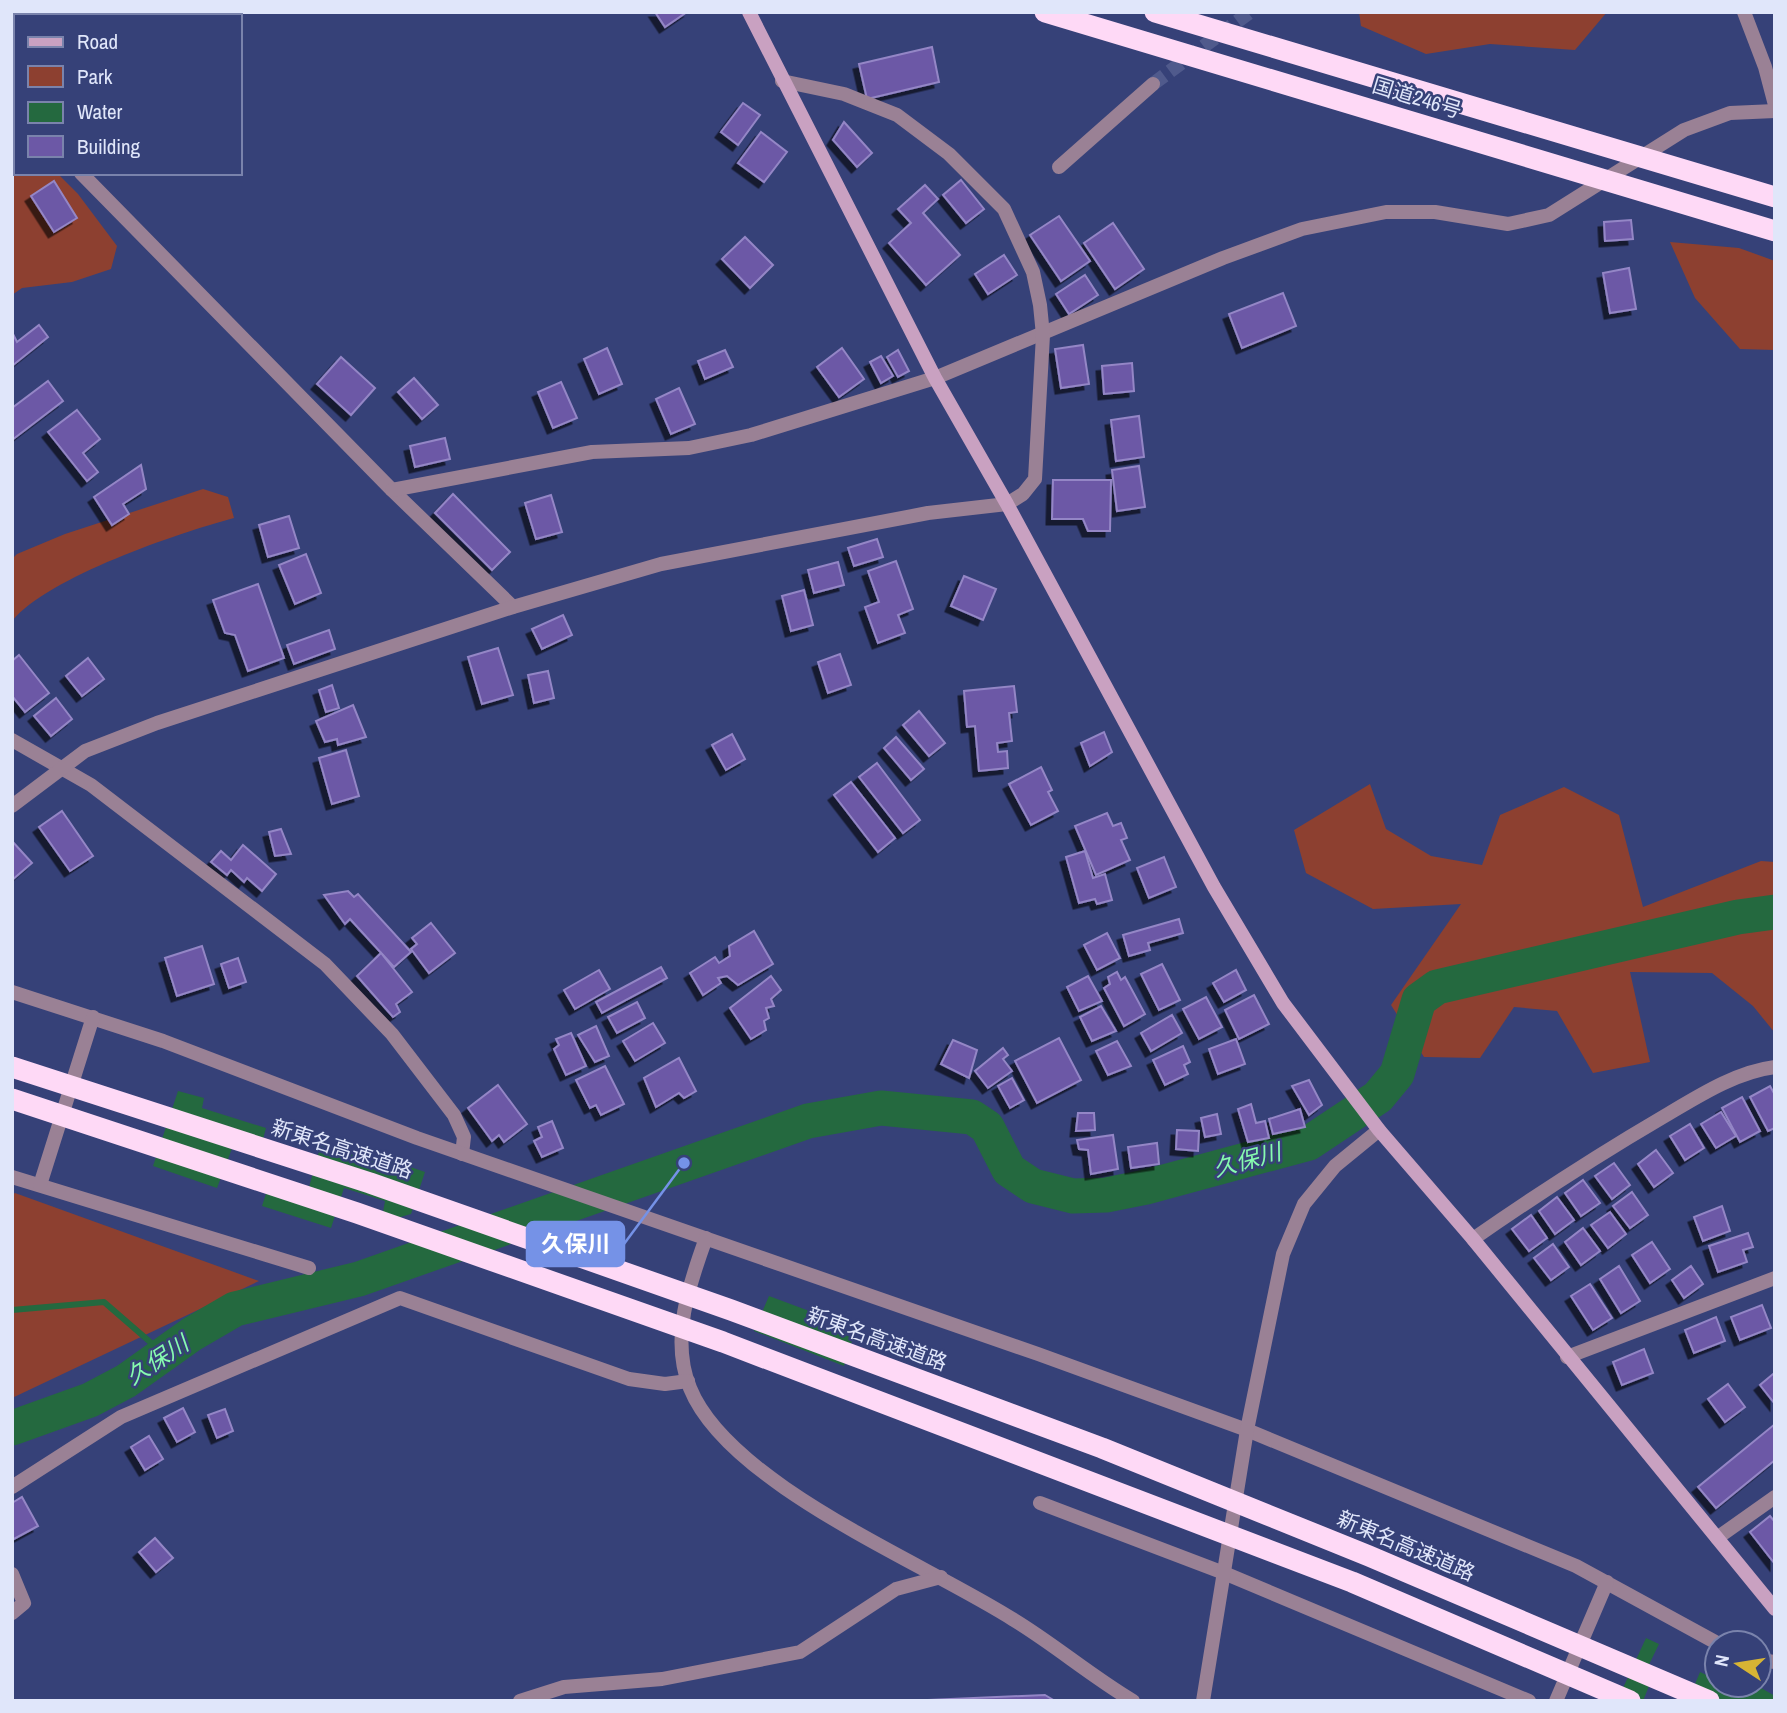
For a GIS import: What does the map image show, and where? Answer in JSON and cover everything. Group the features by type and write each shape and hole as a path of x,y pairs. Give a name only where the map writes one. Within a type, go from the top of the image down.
{"highway":[{"name":"国道246号","path":"1045,12 1775,230"},
{"name":"国道246号","path":"1155,12 1638,159 1775,197"},
{"name":"新東名高速道路","path":"12,1067 370,1183 730,1310 1038,1424 1369,1556 1709,1701"},
{"path":"12,1099 357,1213 723,1342 1352,1583 1630,1701"}],"street":[{"path":"749,12 935,378 1007,504 1214,887 1283,1003 1376,1126 1473,1239 1775,1609"},
{"path":"1744,12 1765,67 1775,105"},
{"path":"12,806 85,751 157,723 513,607 661,564 928,513 1007,504 1023,494 1035,480 1043,335 1033,272 1004,209 949,154 897,115 844,94 782,80"},
{"path":"1059,167 1153,84"},
{"path":"392,490 592,452 689,448 751,435 935,378 1223,258 1302,229 1385,212 1435,212 1508,225 1549,215 1684,130 1730,113 1775,111"},
{"path":"83,175 392,490 513,607"},
{"path":"12,740 91,785 324,964 392,1034 454,1115 464,1137 462,1154"},
{"path":"12,992 93,1017 462,1154 1247,1430 1518,1541 1607,1582 1703,1635"},
{"path":"40,1185 93,1017"},
{"path":"1473,1239 1566,1175 1708,1091 1761,1069 1775,1067"},
{"path":"1203,1701 1247,1430 1272,1295 1283,1254 1304,1203 1335,1166 1376,1126"},
{"path":"12,1177 309,1268"},
{"path":"706,1238 685,1304 682,1332 688,1381 703,1412 723,1437 749,1460 835,1520 1016,1620 1104,1684 1133,1701"},
{"path":"1567,1357 1775,1278"},
{"path":"12,1488 121,1417 400,1298 629,1379 665,1384 688,1381"},
{"path":"1717,1538 1775,1497"},
{"path":"1040,1503 1224,1573 1529,1701"},
{"path":"12,1574 24,1603 12,1613"},
{"path":"520,1701 564,1687 662,1679 800,1652 896,1589 942,1577"},
{"path":"1556,1701 1607,1582"}],"green space":[{"path":"1359,12 1607,12 1575,50 1490,44 1426,54 1361,26"},
{"path":"12,122 14,175 59,175 78,194 117,246 111,269 72,282 22,288 12,295"},
{"path":"1670,242 1739,248 1775,261 1775,350 1740,349 1695,298"},
{"path":"203,489 228,497 234,518 181,534 83,573 54,588 12,621 12,559 17,554 65,534"},
{"path":"1370,784 1386,829 1431,856 1482,865 1500,815 1564,787 1619,815 1643,907 1761,861 1775,862 1775,1033 1753,1006 1712,973 1630,972 1650,1062 1593,1073 1557,1011 1514,1007 1480,1058 1424,1057 1391,1005 1461,904 1373,909 1306,873 1294,830"},
{"path":"15,1193 259,1281 12,1398 12,1195"}],"water":[{"path":"178,1091 204,1098 202,1108 266,1128 259,1154 233,1146 217,1188 153,1166"},
{"path":"321,1144 383,1165 387,1159 425,1172 411,1214 397,1218 383,1212 385,1201 344,1188 331,1228 262,1206 272,1175 309,1187"},
{"path":"769,1296 820,1315 819,1325 853,1338 844,1366 754,1331"},
{"path":"1646,1638 1659,1644 1641,1681 1649,1686 1643,1701 1617,1701"},
{"path":"1700,1672 1703,1673 1703,1699 1773,1699 1773,1695 1775,1696 1773,1701 1688,1701"}],"building":[{"path":"655,12 687,12 665,27"},
{"path":"932,47 939,82 867,99 859,64"},
{"path":"743,103 760,115 738,145 721,132"},
{"path":"844,122 872,153 857,167 833,140"},
{"path":"761,132 787,152 764,182 738,163"},
{"path":"961,180 984,209 966,223 943,195"},
{"path":"54,181 77,218 54,232 31,196"},
{"path":"925,185 938,199 923,213 960,255 926,285 889,243 911,223 898,209"},
{"path":"1059,216 1090,261 1061,281 1030,235"},
{"path":"1631,220 1633,239 1605,241 1604,222"},
{"path":"1113,223 1144,269 1115,289 1084,243"},
{"path":"745,237 773,265 750,288 722,259"},
{"path":"1004,255 1017,275 988,294 975,274"},
{"path":"1629,268 1636,309 1610,313 1603,273"},
{"path":"1085,275 1098,295 1069,314 1056,294"},
{"path":"1283,293 1296,326 1242,348 1229,314"},
{"path":"39,325 48,337 12,366 12,332 17,342"},
{"path":"1083,345 1089,384 1061,388 1055,349"},
{"path":"607,348 622,384 599,394 584,359"},
{"path":"842,348 864,379 839,397 817,367"},
{"path":"725,350 733,367 705,379 698,361"},
{"path":"898,350 909,371 898,377 887,357"},
{"path":"881,356 893,376 881,383 870,362"},
{"path":"341,357 375,388 351,415 317,384"},
{"path":"1132,363 1134,391 1104,394 1102,366"},
{"path":"414,378 438,405 422,419 398,392"},
{"path":"48,381 63,401 12,440 12,408"},
{"path":"561,382 577,418 553,428 538,392"},
{"path":"679,388 695,424 671,434 656,399"},
{"path":"77,410 100,439 83,453 98,472 87,481 48,432"},
{"path":"1139,416 1144,457 1116,461 1111,420"},
{"path":"445,438 450,459 415,467 410,446"},
{"path":"141,465 146,489 123,504 129,514 112,525 94,497"},
{"path":"1139,466 1145,507 1117,511 1112,470"},
{"path":"1053,480 1111,480 1110,531 1088,531 1083,519 1052,519"},
{"path":"453,494 510,552 492,570 435,513"},
{"path":"551,495 562,532 536,539 525,503"},
{"path":"289,516 299,548 268,557 259,525"},
{"path":"877,539 883,557 854,566 848,548"},
{"path":"306,554 321,593 295,604 279,565"},
{"path":"896,561 913,609 898,615 905,633 878,643 865,607 879,602 868,571"},
{"path":"838,562 844,585 814,593 808,570"},
{"path":"964,576 996,589 983,620 951,606"},
{"path":"258,584 284,658 248,671 235,635 225,633 213,600"},
{"path":"804,590 813,625 791,631 782,596"},
{"path":"563,615 572,635 542,649 532,629"},
{"path":"329,630 335,649 294,664 287,645"},
{"path":"498,648 513,695 482,704 468,657"},
{"path":"840,654 851,685 828,693 818,662"},
{"path":"19,655 49,693 25,712 12,696 12,661"},
{"path":"88,658 104,679 82,696 66,676"},
{"path":"548,671 554,698 534,703 528,675"},
{"path":"332,685 339,708 326,712 319,690"},
{"path":"1014,686 1017,712 1009,713 1012,741 997,743 998,752 1007,751 1008,768 979,771 975,726 967,727 964,691"},
{"path":"56,698 72,719 51,736 34,716"},
{"path":"353,705 366,737 338,745 337,739 325,742 316,721"},
{"path":"919,711 945,743 929,756 903,725"},
{"path":"1104,732 1112,752 1090,766 1081,743"},
{"path":"732,734 745,759 726,770 712,745"},
{"path":"896,737 924,769 911,780 884,748"},
{"path":"346,750 359,796 332,804 319,758"},
{"path":"877,763 920,820 903,833 859,777"},
{"path":"1041,767 1052,790 1048,792 1058,811 1031,825 1009,784"},
{"path":"851,782 895,838 878,852 834,795"},
{"path":"62,811 93,856 70,871 39,827"},
{"path":"1107,813 1113,826 1121,823 1127,838 1121,840 1130,860 1096,875 1075,826"},
{"path":"281,829 291,854 275,856 269,832"},
{"path":"12,841 32,863 12,880"},
{"path":"243,845 276,874 262,891 247,878 244,882 231,870 227,875 211,862 221,851 231,860"},
{"path":"1085,851 1093,878 1105,874 1112,900 1097,904 1095,899 1079,903 1066,857"},
{"path":"1164,857 1176,887 1149,898 1137,868"},
{"path":"348,891 354,897 358,894 411,952 394,967 350,919 345,924 324,895"},
{"path":"1179,919 1183,933 1148,943 1150,950 1129,956 1123,935"},
{"path":"431,923 455,953 429,973 411,949 417,944 412,938"},
{"path":"754,931 773,964 738,985 727,976 718,978 721,983 703,995 690,973 715,957 719,963 730,956 729,946"},
{"path":"1107,933 1120,958 1097,970 1084,945"},
{"path":"202,946 214,984 177,996 165,958"},
{"path":"381,953 412,992 396,1004 400,1012 393,1017 357,976"},
{"path":"238,958 246,982 229,988 221,964"},
{"path":"1162,964 1180,1000 1159,1010 1141,974"},
{"path":"661,967 667,978 602,1013 596,1002"},
{"path":"599,970 610,989 575,1009 564,990"},
{"path":"1236,970 1246,990 1224,1002 1213,983"},
{"path":"1117,972 1121,980 1125,977 1145,1014 1124,1026 1104,988 1110,984 1108,977"},
{"path":"771,976 781,990 771,999 774,1006 766,1008 769,1018 764,1021 766,1030 751,1039 730,1008"},
{"path":"1088,976 1102,1001 1079,1011 1067,987"},
{"path":"1254,995 1269,1024 1239,1039 1225,1010"},
{"path":"1206,997 1222,1027 1199,1039 1183,1009"},
{"path":"637,1002 645,1018 617,1033 608,1017"},
{"path":"1101,1006 1116,1031 1092,1041 1080,1017"},
{"path":"1172,1015 1182,1033 1151,1051 1141,1033"},
{"path":"653,1023 665,1043 635,1061 623,1041"},
{"path":"596,1026 609,1056 595,1062 578,1035"},
{"path":"571,1033 586,1066 566,1075 554,1049 559,1045 556,1039"},
{"path":"1059,1038 1081,1080 1037,1103 1015,1061"},
{"path":"1236,1039 1245,1064 1218,1074 1209,1049"},
{"path":"953,1040 977,1050 969,1078 941,1064"},
{"path":"1117,1041 1131,1066 1108,1075 1096,1051"},
{"path":"1183,1046 1190,1062 1184,1065 1188,1074 1165,1085 1153,1060"},
{"path":"1003,1048 1008,1055 1003,1059 1012,1071 988,1088 975,1071"},
{"path":"679,1058 696,1091 684,1098 679,1093 656,1107 644,1078"},
{"path":"605,1066 624,1104 601,1115 596,1105 590,1108 576,1080"},
{"path":"1012,1078 1024,1100 1010,1108 998,1086"},
{"path":"1309,1080 1322,1105 1309,1115 1292,1086"},
{"path":"498,1085 527,1124 504,1142 499,1135 492,1141 468,1108"},
{"path":"1770,1086 1775,1095 1775,1128 1768,1131 1750,1097"},
{"path":"1742,1097 1760,1131 1740,1142 1722,1108"},
{"path":"1251,1104 1256,1123 1265,1121 1269,1138 1248,1142 1238,1109"},
{"path":"1300,1109 1305,1127 1273,1134 1269,1119"},
{"path":"1721,1112 1736,1136 1716,1148 1701,1124"},
{"path":"1078,1113 1094,1113 1095,1130 1076,1131"},
{"path":"1217,1114 1221,1134 1205,1137 1201,1118"},
{"path":"552,1121 563,1148 542,1157 534,1141 542,1137 538,1127"},
{"path":"1690,1124 1704,1148 1685,1160 1670,1136"},
{"path":"1177,1130 1199,1131 1198,1151 1176,1149"},
{"path":"1113,1135 1118,1169 1091,1174 1088,1150 1079,1149 1077,1140"},
{"path":"1157,1143 1159,1164 1131,1168 1128,1147"},
{"path":"1656,1150 1673,1173 1654,1187 1638,1164"},
{"path":"1614,1163 1630,1185 1612,1199 1595,1176"},
{"path":"1583,1180 1600,1203 1581,1216 1565,1193"},
{"path":"1632,1192 1648,1215 1630,1228 1613,1206"},
{"path":"1557,1197 1574,1220 1555,1234 1539,1211"},
{"path":"1722,1206 1730,1231 1703,1241 1694,1217"},
{"path":"1610,1212 1626,1234 1608,1248 1591,1225"},
{"path":"1531,1215 1547,1238 1529,1251 1512,1229"},
{"path":"1583,1228 1600,1251 1581,1265 1565,1242"},
{"path":"1748,1233 1753,1247 1743,1250 1747,1262 1718,1272 1709,1246"},
{"path":"1652,1242 1670,1269 1650,1283 1632,1255"},
{"path":"1553,1244 1569,1267 1551,1280 1534,1258"},
{"path":"1619,1266 1640,1301 1621,1313 1600,1279"},
{"path":"1691,1266 1703,1284 1684,1298 1672,1280"},
{"path":"1590,1284 1612,1318 1593,1330 1571,1296"},
{"path":"1762,1305 1771,1328 1740,1340 1731,1317"},
{"path":"1716,1317 1725,1341 1694,1353 1685,1330"},
{"path":"1644,1349 1653,1373 1622,1385 1613,1362"},
{"path":"1773,1374 1775,1376 1775,1404 1760,1385"},
{"path":"1728,1384 1745,1407 1725,1422 1708,1399"},
{"path":"183,1408 195,1432 177,1442 164,1418"},
{"path":"225,1409 233,1431 217,1438 208,1415"},
{"path":"1775,1424 1775,1460 1716,1508 1698,1487"},
{"path":"149,1436 163,1459 145,1470 131,1447"},
{"path":"22,1497 38,1526 12,1540 12,1503"},
{"path":"1770,1516 1775,1522 1775,1564 1750,1532"},
{"path":"155,1538 173,1558 156,1572 139,1552"},
{"path":"1045,1695 1055,1701 905,1701"}],"waterway":[{"name":"久保川","path":"12,1428 90,1400 126,1381 192,1334 235,1309 359,1279 808,1121 881,1108 972,1117 987,1127 1009,1170 1033,1186 1073,1196 1106,1195 1146,1187 1309,1143 1378,1097 1397,1074 1419,1000 1437,987 1738,917 1775,912"},
{"path":"12,1310 104,1302 164,1354"}],"tunnel":[{"path":"1153,84 1250,12"}],"place":[{"name":"久保川","path":"684,1163"}]}
